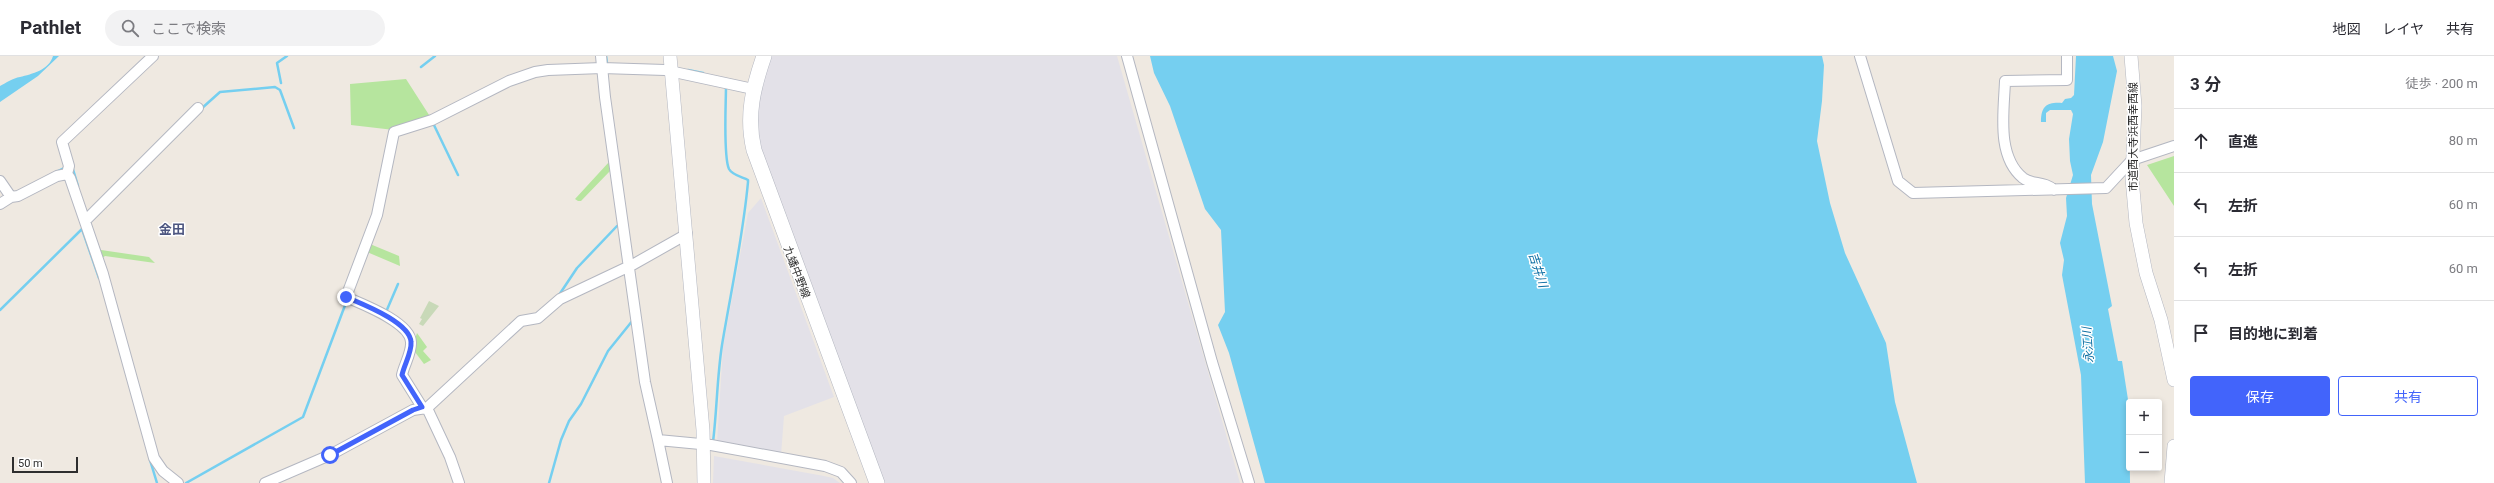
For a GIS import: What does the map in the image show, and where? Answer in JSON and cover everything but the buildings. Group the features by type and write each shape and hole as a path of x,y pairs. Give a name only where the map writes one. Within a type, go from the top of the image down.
{"main road":[{"name":"九蟠中野線","path":"764,56 753,89 749,122 754,150 877,483"}],"street":[{"path":"153,56 62,142 68,168 103,274 154,458 163,471 178,483"},
{"path":"601,56 605,68 645,382 661,440 667,483"},
{"path":"670,56 687,234 704,444 704,483"},
{"path":"1127,56 1212,362 1249,483"},
{"path":"1860,56 1898,181 1913,193 2106,188 2132,160 2174,146"},
{"path":"2054,190 2049,184 2025,180 2018,173 2011,159 2004,142 2005,81 2067,80 2067,56"},
{"name":"市道西大寺浜西幸西線","path":"2131,56 2135,106 2132,178 2139,245 2170,338 2174,380"},
{"path":"459,483 450,457 425,408 402,375 411,345 409,335 394,320 348,298 377,215 394,132 432,120 522,76 548,70 605,68 672,71 753,89"},
{"path":"85,221 198,108"},
{"path":"0,204 11,197 18,196 62,174 68,168"},
{"path":"0,181 11,197"},
{"path":"265,483 330,455 413,410 425,408 521,322 538,318 560,299 631,265 687,234"},
{"path":"661,440 704,444 833,468 841,472 851,483"},
{"path":"2171,483 2174,446"}],"shaded area":[{"path":"768,56 1117,56 1240,483 881,483 752,125"},
{"path":"761,198 834,397 784,416 781,455 717,443 723,347 748,213"},
{"path":"714,456 824,476 833,478 840,483 713,483"}],"green space":[{"path":"406,79 431,118 394,130 351,125 350,84"},
{"path":"2174,156 2174,206 2147,165"},
{"path":"609,162 610,171 581,201 575,199"},
{"path":"370,244 399,256 400,266 367,252"},
{"path":"101,250 149,257 155,263 105,256 101,259"},
{"path":"429,301 439,306 423,326 419,324 422,319 420,318"},
{"path":"417,333 427,347 423,351 431,360 424,364 412,348"}],"water":[{"path":"53,56 59,56 38,76 0,102 0,86 15,78 40,71 48,65"},
{"name":"吉井川","path":"1150,56 1822,56 1824,65 1822,101 1817,141 1830,203 1845,253 1886,343 1895,402 1917,483 1265,483 1229,353 1218,325 1225,312 1221,230 1205,209 1170,106 1154,73"},
{"name":"永江川","path":"2076,56 2113,56 2117,71 2103,142 2091,175 2092,204 2112,306 2108,309 2118,361 2122,361 2128,399 2126,399 2126,471 2130,471 2130,483 2085,483 2081,375 2062,275 2064,260 2060,243 2067,216 2066,198 2073,175 2070,161 2069,139 2073,114 2071,110 2050,110 2046,113 2046,122 2041,122 2042,112 2046,106 2052,103 2062,103 2065,99 2071,98 2074,95"}],"waterway":[{"path":"281,83 277,63 287,56"},
{"path":"421,67 435,56"},
{"path":"606,56 607,63"},
{"path":"688,70 703,73"},
{"path":"713,442 720,357 740,244 748,182 748,180 730,171 727,162 725,142 726,86"},
{"path":"201,109 220,92 275,87 280,90 294,128"},
{"path":"433,123 458,175"},
{"path":"72,166 78,186"},
{"path":"56,172 66,167"},
{"path":"559,295 577,268 617,226"},
{"path":"82,229 99,278"},
{"path":"0,310 82,229"},
{"path":"386,312 398,284"},
{"path":"186,483 303,417 347,300"},
{"path":"549,483 561,440 569,421 581,404 608,351 633,320"},
{"path":"150,460 157,483"}],"district":[{"name":"金田","path":"172,229"}],"route":[{"path":"330,455 413,410 422,407 421,403 402,378 402,372 411,345 409,335 398,323 390,318 346,297"}]}
